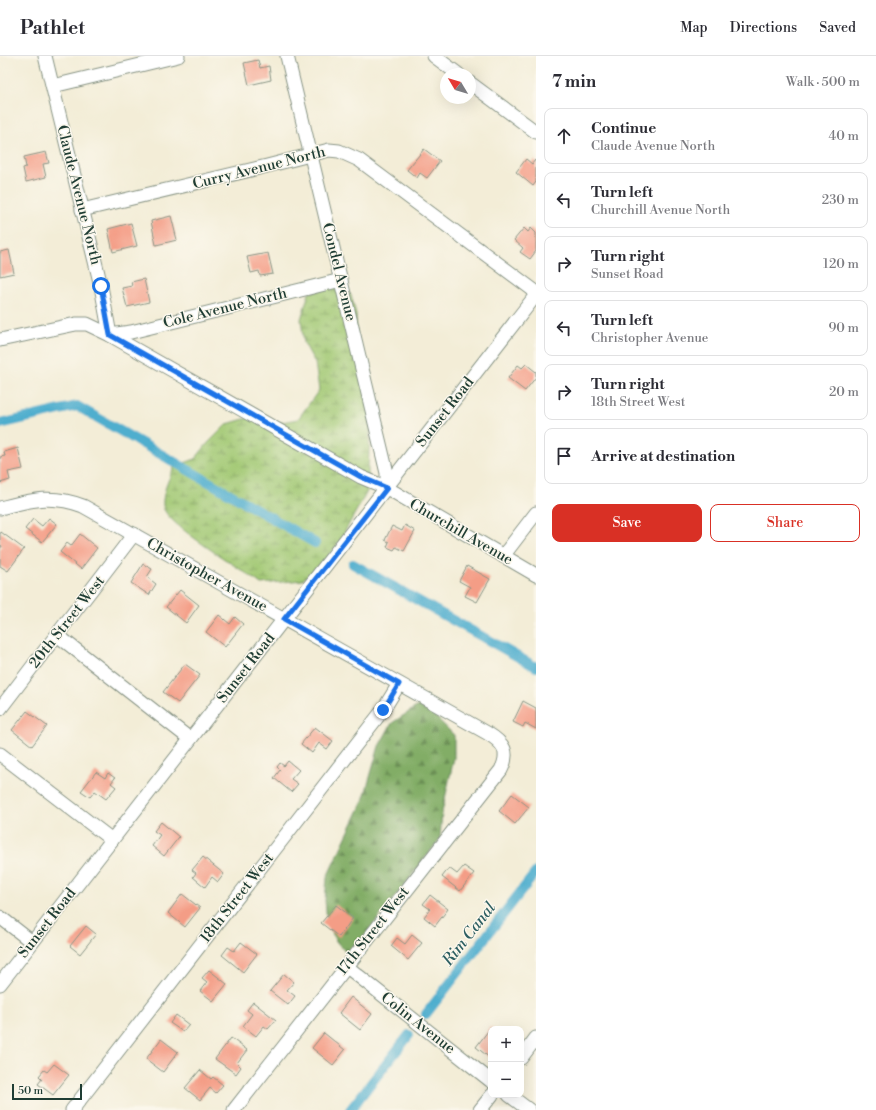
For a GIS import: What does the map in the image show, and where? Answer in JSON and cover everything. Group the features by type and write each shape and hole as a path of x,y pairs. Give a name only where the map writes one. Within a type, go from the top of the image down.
{"street":[{"name":"Claude Avenue North","path":"45,56 101,286 110,335"},
{"path":"53,86 178,56"},
{"name":"Condel Avenue","path":"287,56 387,473 387,488"},
{"path":"434,56 450,68"},
{"path":"476,87 536,132"},
{"name":"Curry Avenue North","path":"82,210 329,150 339,151 359,160 536,292"},
{"name":"Cole Avenue North","path":"110,335 131,332 340,280"},
{"name":"Sunset Road","path":"0,984 536,295"},
{"name":"Churchill Avenue","path":"0,340 76,324 87,324 110,335 361,477 387,488 536,575"},
{"name":"Christopher Avenue","path":"0,508 35,500 59,499 83,506 496,738 505,750"},
{"path":"503,556 536,513"},
{"name":"20th Street West","path":"0,709 134,534"},
{"path":"57,635 190,739"},
{"name":"18th Street West","path":"72,1110 369,728 399,684"},
{"name":"17th Street West","path":"234,1110 501,770 505,760 505,750"},
{"path":"0,754 112,840"},
{"path":"0,917 32,942"},
{"name":"Colin Avenue","path":"346,966 488,1079"},
{"path":"524,1054 536,1038"},
{"path":"480,1110 490,1098"},
{"path":"513,1098 529,1110"}],"green space":[{"path":"338,283 351,295 356,314 357,349 371,408 368,471 369,488 339,542 328,556 303,580 261,584 190,535 177,524 167,514 163,506 165,491 174,467 195,459 208,443 227,424 248,418 276,423 298,419 319,390 315,363 304,343 301,319 309,293"},
{"path":"418,706 434,715 454,735 454,758 442,812 440,839 349,956 336,941 327,922 325,900 327,877 363,801 379,746 392,723"}],"building":[{"path":"258,60 260,68 269,66 271,80 249,85 244,63"},
{"path":"424,149 440,161 427,178 420,173 417,178 407,170"},
{"path":"46,152 49,163 43,164 46,177 26,182 23,168 26,167 24,157"},
{"path":"526,159 532,164 535,160 536,161 536,182 533,186 516,172"},
{"path":"171,216 177,240 156,245 151,221"},
{"path":"131,223 137,246 113,252 108,229"},
{"path":"524,228 528,232 531,228 536,233 536,251 530,259 520,252 523,248 514,240"},
{"path":"9,250 14,273 0,276 0,252"},
{"path":"268,253 273,274 260,276 259,271 251,273 247,257"},
{"path":"144,279 149,302 127,307 122,288 132,286 131,282"},
{"path":"526,364 536,372 536,377 525,391 508,378 518,365 522,368"},
{"path":"18,448 23,469 8,472 10,480 0,483 0,457 5,456 4,452"},
{"path":"49,518 57,524 42,542 25,529 33,519 42,526"},
{"path":"405,525 415,531 404,551 396,547 394,550 387,547 389,542 385,540 392,526 402,531"},
{"path":"1,532 24,549 8,571 0,566 0,549 2,546 0,545"},
{"path":"80,534 97,548 81,569 60,552 67,543 71,546"},
{"path":"143,564 152,569 147,577 156,584 149,595 131,583"},
{"path":"467,566 490,579 477,602 465,596 470,587 459,581"},
{"path":"180,590 199,605 186,623 166,607"},
{"path":"219,615 230,624 235,617 243,624 225,647 206,632"},
{"path":"185,664 200,675 178,703 163,692"},
{"path":"523,701 536,708 536,729 525,723 523,727 513,722"},
{"path":"27,711 47,726 32,746 12,730"},
{"path":"315,727 333,741 327,749 319,743 312,753 301,744"},
{"path":"288,761 299,770 291,779 298,784 291,792 274,778 280,770 277,767 280,763 284,766"},
{"path":"96,772 105,778 108,773 115,778 111,783 116,787 106,799 95,791 90,797 81,791"},
{"path":"512,794 529,807 515,824 499,811"},
{"path":"161,822 179,837 164,856 152,846 160,835 154,831"},
{"path":"203,857 224,874 218,882 212,877 205,887 193,877 196,873 192,870"},
{"path":"464,866 474,873 460,891 442,877 449,868 457,874"},
{"path":"182,894 200,908 185,927 168,913"},
{"path":"430,895 448,909 435,926 424,917 430,909 423,904"},
{"path":"336,905 353,918 339,937 321,923"},
{"path":"86,926 96,934 80,954 70,946"},
{"path":"412,935 422,943 408,960 391,946 397,938 405,944"},
{"path":"241,942 257,954 243,972 222,955 228,947 234,951"},
{"path":"209,970 227,984 213,1001 200,991 207,982 202,978"},
{"path":"284,974 294,982 287,990 295,996 288,1005 270,991"},
{"path":"351,997 372,1014 360,1030 339,1013"},
{"path":"253,1002 276,1020 268,1029 264,1026 256,1036 243,1026 252,1014 247,1010"},
{"path":"176,1015 189,1025 183,1032 170,1023"},
{"path":"488,1031 488,1056 476,1047"},
{"path":"324,1033 345,1050 333,1065 312,1048"},
{"path":"231,1038 247,1050 237,1063 241,1067 236,1074 215,1059"},
{"path":"161,1039 178,1052 163,1072 146,1059"},
{"path":"54,1064 69,1075 53,1095 38,1084 42,1079 39,1076 44,1070 47,1072"},
{"path":"200,1070 211,1079 213,1077 223,1085 216,1093 210,1088 200,1100 185,1088"}],"waterway":[{"path":"0,424 77,406 315,543"},
{"path":"353,564 536,667"},
{"name":"Rim Canal","path":"426,1014 536,872"},
{"name":"Rim Canal","path":"350,1110 409,1035"}],"route":[{"path":"101,286 110,335 361,477 387,488 284,619 399,684 383,710"}]}
